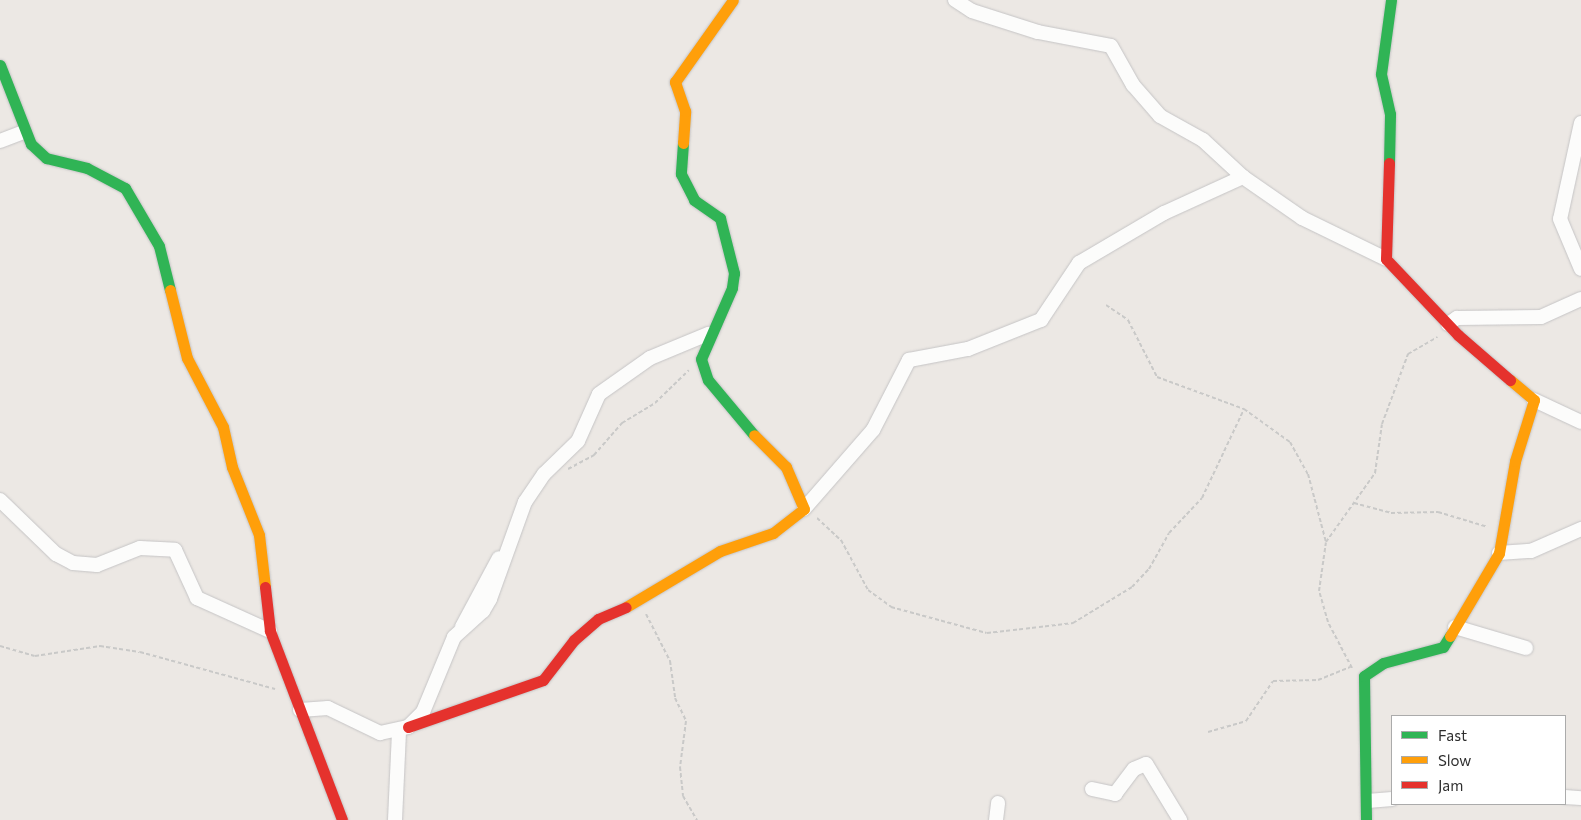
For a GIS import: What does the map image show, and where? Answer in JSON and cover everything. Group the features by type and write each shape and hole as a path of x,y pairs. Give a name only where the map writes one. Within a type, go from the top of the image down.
{"street":[{"path":"733,0 675,82 684,111 680,174 694,200 720,218 734,273 732,288 708,334 701,358 708,380 730,411 786,467 806,507"},
{"path":"955,0 972,11 1038,32 1111,46 1133,85 1160,116 1203,140 1242,178 1302,218 1386,259 1458,335 1534,400 1581,422"},
{"path":"1386,259 1390,114 1381,74 1391,0"},
{"path":"0,65 24,132 46,158 87,168 125,188 146,218 170,279 187,358 223,427 232,467 259,535 270,631 342,820"},
{"path":"1581,123 1560,219 1581,269"},
{"path":"0,141 24,132"},
{"path":"298,706 328,708 364,729 404,730 543,680 587,626 640,601 720,551 788,525 806,507 886,412 909,360 968,349 1041,320 1079,263 1164,213 1242,178"},
{"path":"1448,324 1457,318 1541,317 1581,299"},
{"path":"394,820 404,730 423,712 454,637 486,605 526,502 544,474 578,441 599,394 650,358 708,334"},
{"path":"1366,820 1368,801 1362,729 1364,676 1383,663 1434,652 1443,647 1499,553 1515,461 1534,400"},
{"path":"0,500 56,554 74,563 97,565 140,548 175,550 197,598 270,631"},
{"path":"1499,553 1531,551 1581,529"},
{"path":"1455,627 1526,648"},
{"path":"1092,789 1114,794 1134,769 1146,764 1180,820"},
{"path":"1566,796 1581,798"},
{"path":"1368,801 1391,799"},
{"path":"996,820 998,803"}],"path":[{"path":"1106,305 1128,320 1157,377 1244,409 1290,442 1308,474 1326,542 1319,591 1350,667 1364,676"},
{"path":"1326,542 1375,473 1382,424 1408,354 1443,334 1458,335"},
{"path":"544,474 568,469 594,455 622,423 655,403 701,358"},
{"path":"806,507 826,530 840,540 868,590 891,607 987,634 1073,623 1132,587 1149,569 1170,533 1202,498 1244,409"},
{"path":"1354,503 1391,513 1438,512 1502,529"},
{"path":"640,601 670,661 675,698 686,721 680,766 683,796 697,820"},
{"path":"0,646 35,656 100,646 140,652 276,689 298,706"},
{"path":"1208,732 1246,721 1273,681 1318,680 1350,667"}],"traffic: fast":[{"path":"1389,163 1390,114 1381,74 1391,0"},
{"path":"0,65 31,144 46,158 87,168 125,188 159,246 170,290"},
{"path":"683,143 681,174 694,200 720,218 734,273 732,288 701,359 708,380 754,435"},
{"path":"1366,820 1364,676 1383,663 1443,647 1450,636"}],"traffic: slow":[{"path":"683,143 685,111 675,82 733,0"},
{"path":"170,290 187,358 223,427 232,467 259,535 265,587"},
{"path":"1450,636 1499,553 1515,461 1534,400 1510,380"},
{"path":"626,607 720,551 773,533 804,509 786,467 754,435"}],"traffic: jam":[{"path":"1389,163 1386,259 1458,335 1510,380"},
{"path":"265,587 270,631 342,820"},
{"path":"408,727 543,680 574,640 598,619 626,607"}]}
